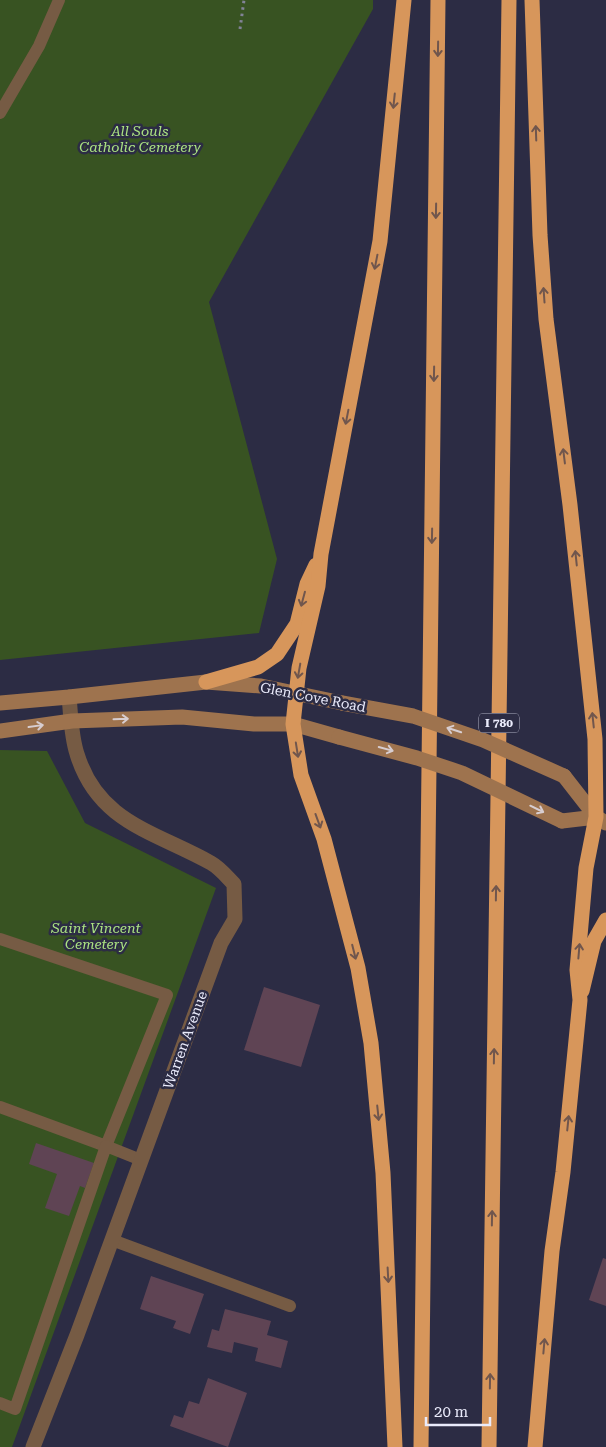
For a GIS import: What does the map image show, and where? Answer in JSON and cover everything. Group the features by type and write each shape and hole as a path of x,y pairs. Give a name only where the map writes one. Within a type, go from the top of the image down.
{"highway":[{"path":"395,1447 382,1172 370,1043 356,959 324,839 301,775 294,724 295,694 299,668 318,586 321,554 380,241 404,0"},
{"path":"421,1447 438,0"},
{"name":"I 780","path":"489,1447 510,0"},
{"path":"532,0 540,235 545,301 571,514 595,739 601,820 586,868 577,970 580,1000"},
{"path":"206,682 258,667 277,654 297,624 307,584 321,554"},
{"path":"535,1447 552,1251 563,1172 580,1000 594,941 606,920"}],"main road":[{"name":"Glen Cove Road","path":"0,703 206,682 261,686 413,716 483,740 564,776 601,820"},
{"path":"0,731 72,721 182,717 254,724 294,724 417,758 462,773 562,821 601,820"}],"street":[{"name":"Warren Avenue","path":"33,1447 77,1335 221,943 235,919 234,884 213,864 155,836 113,811 94,791 77,755 68,697"}],"lane":[{"path":"0,113 39,46 59,0"},
{"path":"0,939 167,995 106,1146 15,1409 0,1403"},
{"path":"0,1107 141,1160"},
{"path":"112,1240 290,1306"}],"path":[{"path":"240,29 244,0"}],"green space":[{"name":"All Souls Catholic Cemetery","path":"0,0 373,0 373,9 209,302 277,559 259,633 0,660"},
{"name":"Saint Vincent Cemetery","path":"0,750 47,751 85,823 216,888 12,1447 0,1447"}],"building":[{"path":"264,987 320,1005 301,1067 244,1050"},
{"path":"36,1143 94,1163 85,1188 80,1186 69,1216 45,1208 57,1174 29,1164"},
{"path":"603,1258 606,1259 606,1306 589,1300"},
{"path":"151,1276 204,1294 190,1334 173,1328 176,1321 140,1309"},
{"path":"225,1309 271,1321 267,1335 288,1341 281,1368 255,1361 258,1348 234,1342 232,1353 207,1347 212,1329 219,1331"},
{"path":"208,1378 247,1393 228,1447 170,1426 174,1415 183,1418 189,1401 199,1404"}]}
